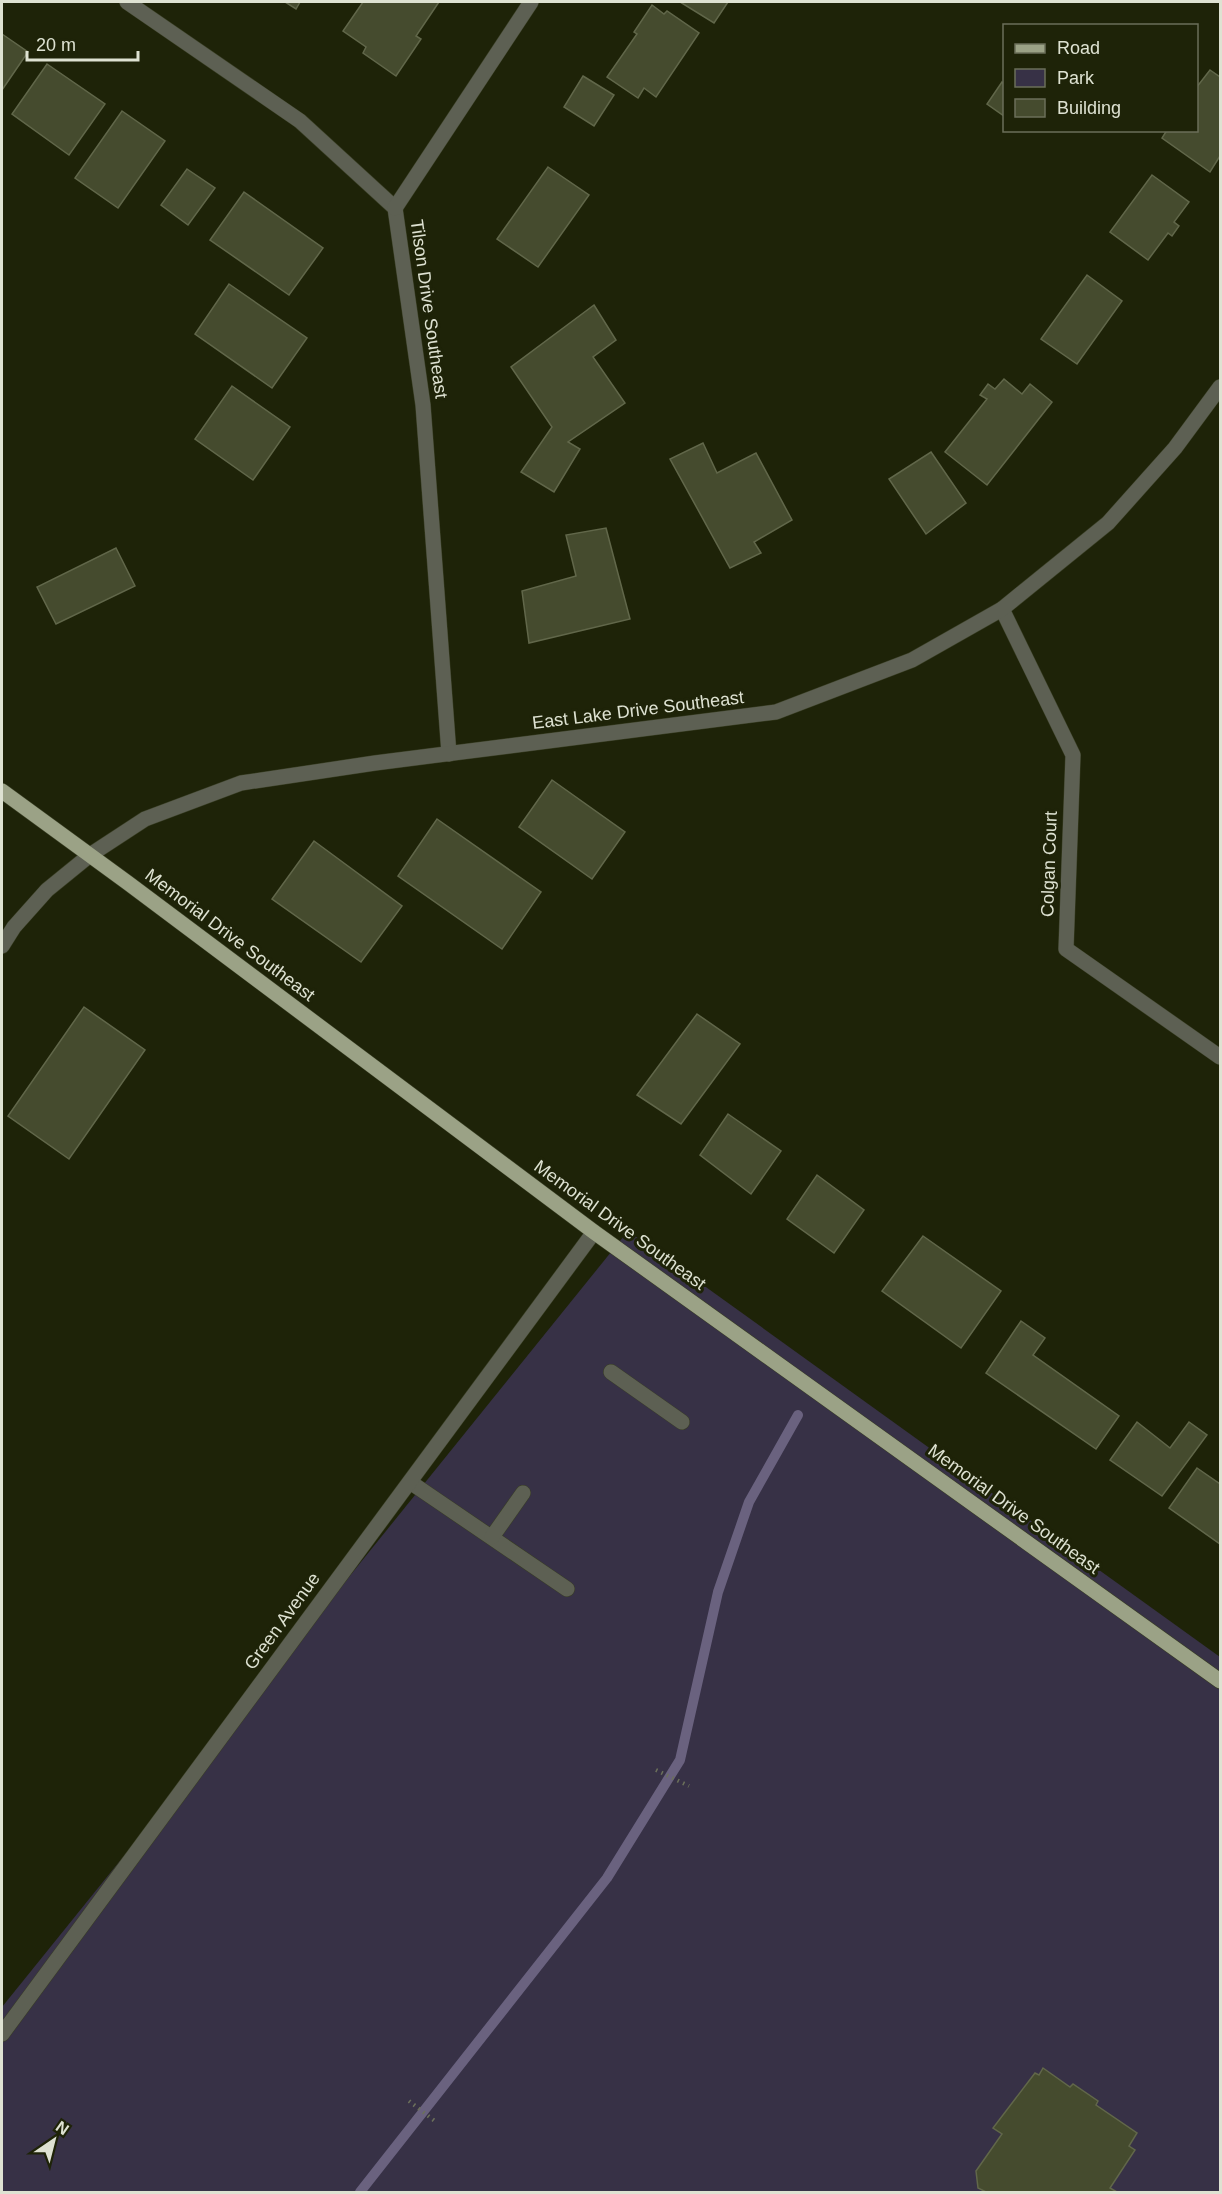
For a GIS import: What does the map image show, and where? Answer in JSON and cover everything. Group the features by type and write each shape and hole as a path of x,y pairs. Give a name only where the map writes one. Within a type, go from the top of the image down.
{"main road":[{"name":"Memorial Drive Southeast","path":"2,791 594,1232 1221,1682"}],"street":[{"name":"Tilson Drive Southeast","path":"128,2 300,121 395,208 423,405 449,754"},
{"path":"395,208 531,2"},
{"name":"East Lake Drive Southeast","path":"2,946 14,927 47,890 90,855 146,819 241,783 777,712 912,660 1002,609 1108,523 1175,448 1221,387"},
{"name":"Colgan Court","path":"1002,609 1073,755 1066,949 1221,1057"},
{"name":"Green Avenue","path":"2,2034 594,1232"},
{"path":"611,1372 682,1422"},
{"path":"410,1482 567,1589"},
{"path":"492,1537 523,1493"}],"path":[{"path":"656,1770 688,1786"},
{"path":"409,2101 436,2122"}],"green space":[{"path":"628,1231 1220,1657 1220,2192 2,2192 2,2007"}],"building":[{"path":"285,2 300,2 296,9"},
{"path":"363,2 439,2 416,36 421,39 396,76 363,53 366,47 343,31"},
{"path":"680,2 728,2 714,23"},
{"path":"652,5 664,14 667,11 699,33 656,97 644,88 638,98 607,77 637,34 634,32"},
{"path":"2,34 28,52 2,90"},
{"path":"47,64 105,104 69,155 12,114"},
{"path":"1210,70 1220,77 1220,156 1210,172 1162,138 1166,132 1198,132 1198,85"},
{"path":"583,76 614,95 594,126 564,107"},
{"path":"1002,82 1003,115 987,104"},
{"path":"122,111 165,141 118,208 75,178"},
{"path":"548,167 589,195 538,267 497,239"},
{"path":"187,169 215,188 188,225 161,205"},
{"path":"1152,175 1189,202 1174,222 1179,226 1172,236 1168,233 1148,260 1110,232"},
{"path":"244,192 323,248 289,295 210,240"},
{"path":"1087,275 1122,301 1077,364 1041,339"},
{"path":"229,284 307,338 272,388 195,334"},
{"path":"594,305 616,340 593,357 625,403 568,442 580,449 554,492 521,472 552,427 511,367"},
{"path":"1004,379 1022,394 1030,384 1052,402 987,485 945,452 987,399 980,395 988,384 995,389"},
{"path":"232,386 290,427 253,480 195,439"},
{"path":"703,443 717,473 756,453 792,520 754,542 761,553 730,568 670,459"},
{"path":"931,452 966,503 926,534 889,479"},
{"path":"606,528 630,619 529,643 522,591 576,576 566,535"},
{"path":"116,548 135,586 56,624 37,587"},
{"path":"552,780 625,832 592,879 519,827"},
{"path":"437,819 541,892 502,949 398,876"},
{"path":"314,841 402,906 361,962 272,899"},
{"path":"84,1007 145,1050 69,1159 8,1116"},
{"path":"697,1014 740,1044 681,1124 637,1095"},
{"path":"728,1114 781,1151 751,1194 700,1155"},
{"path":"817,1175 864,1210 834,1253 787,1219"},
{"path":"923,1236 1001,1291 961,1348 882,1291"},
{"path":"1021,1321 1045,1338 1033,1355 1119,1416 1096,1449 986,1373"},
{"path":"1137,1422 1170,1448 1189,1422 1207,1435 1162,1496 1110,1460"},
{"path":"1197,1468 1220,1484 1220,1544 1169,1508"},
{"path":"1043,2068 1070,2087 1073,2084 1098,2101 1096,2105 1137,2133 1129,2146 1135,2150 1110,2188 1117,2192 986,2192 978,2188 976,2171 1002,2134 993,2128 1035,2073 1039,2075"}],"waterway":[{"path":"360,2192 607,1878 680,1760 718,1592 749,1502 798,1415"}]}
